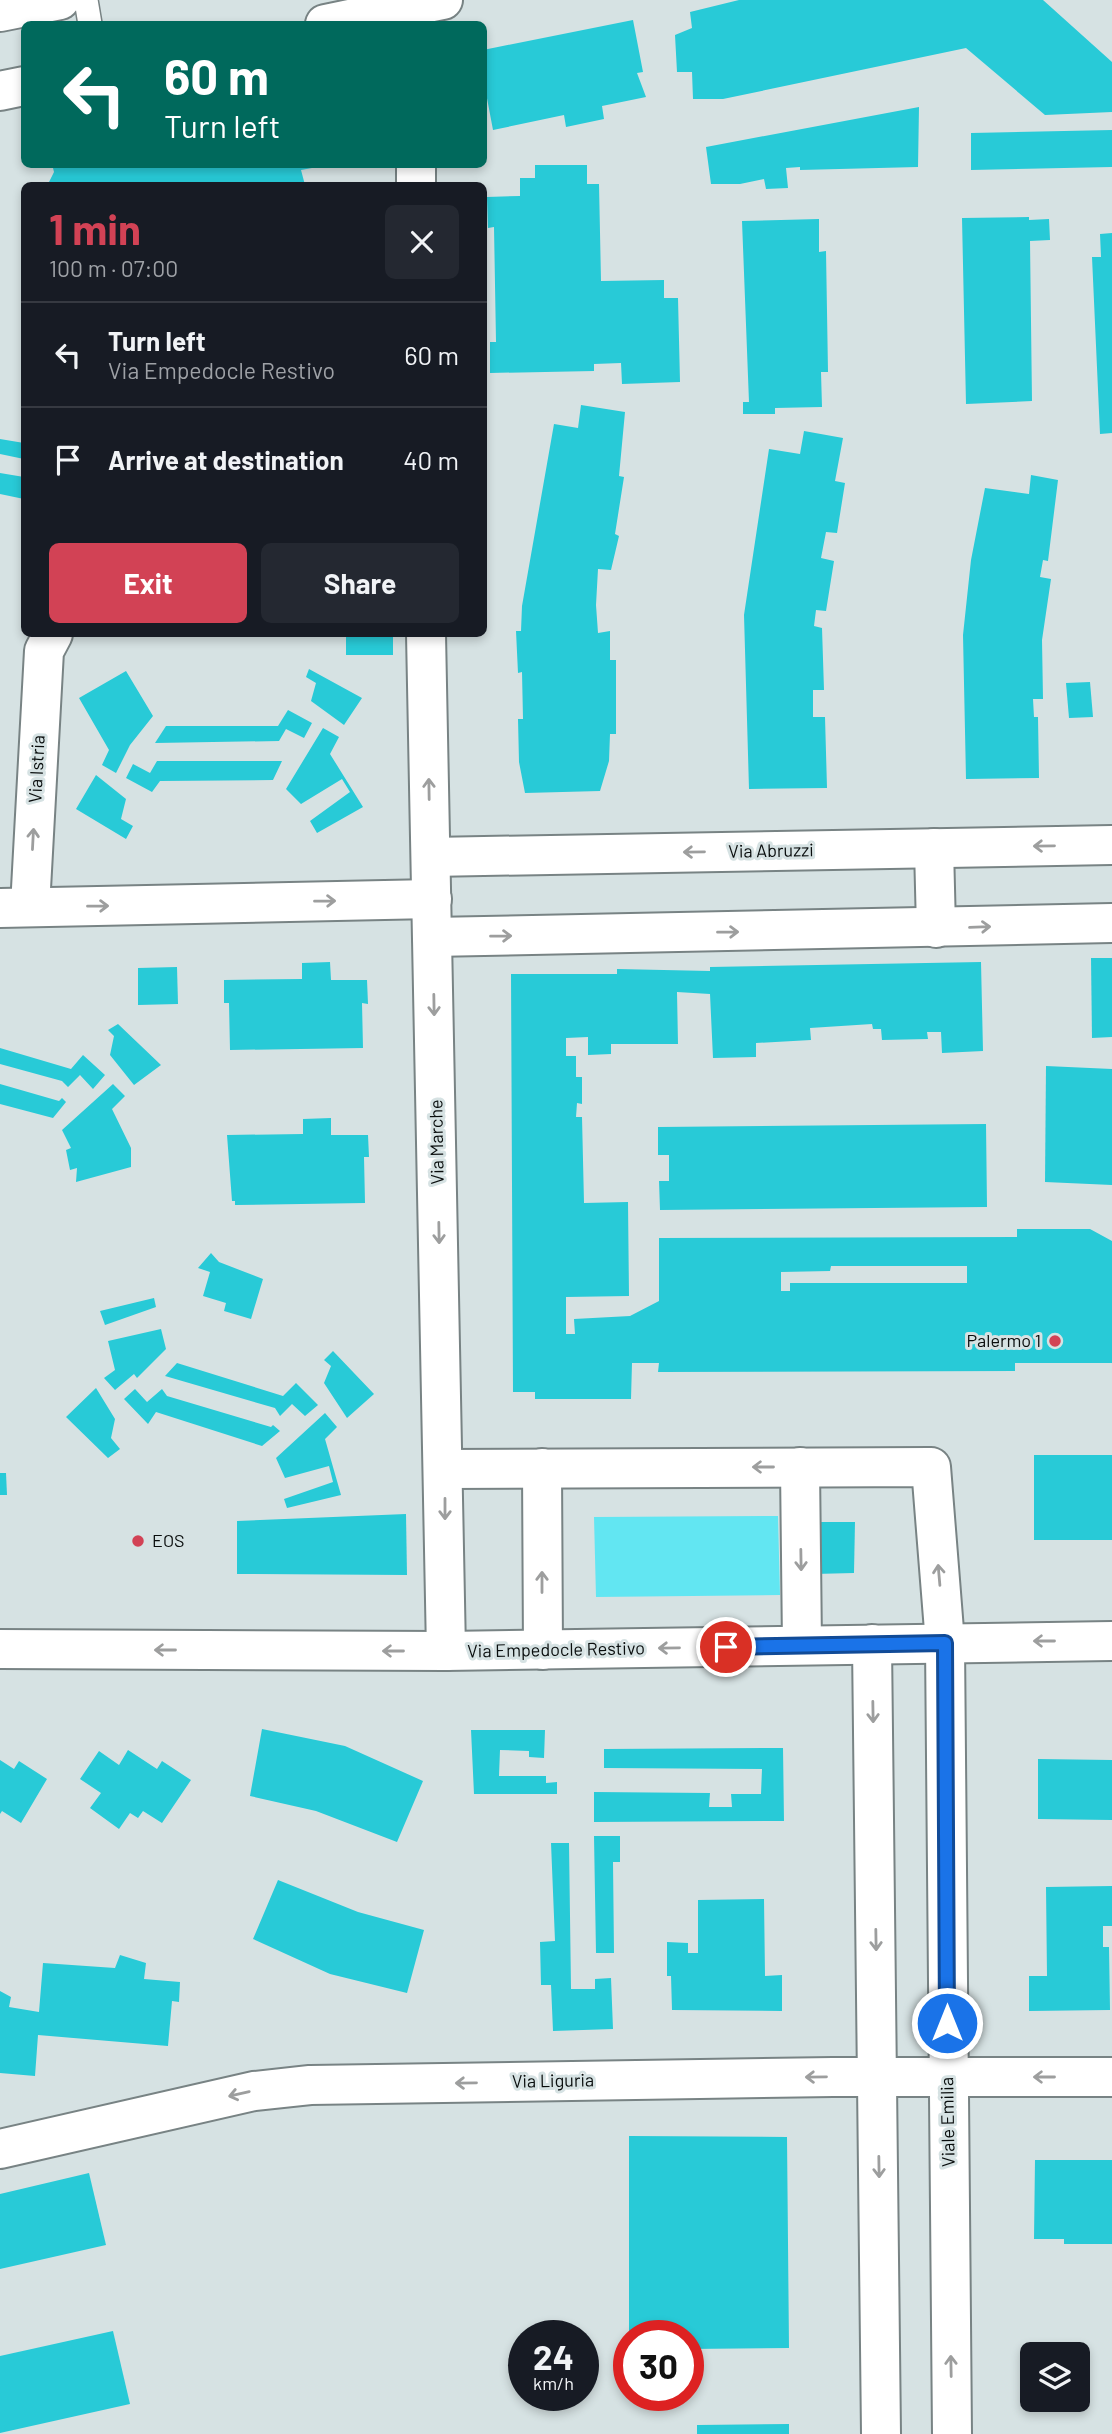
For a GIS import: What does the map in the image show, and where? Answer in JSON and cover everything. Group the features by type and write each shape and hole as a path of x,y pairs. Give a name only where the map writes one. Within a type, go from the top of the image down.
{"street":[{"path":"0,12 60,0"},
{"path":"346,21 423,10"},
{"path":"0,91 21,87"},
{"name":"Via Istria","path":"15,908 44,651 51,637"},
{"name":"Via Marche","path":"426,637 446,1651"},
{"name":"Via Abruzzi","path":"431,857 1112,845"},
{"path":"934,848 936,928"},
{"path":"15,908 432,899"},
{"path":"432,937 1112,923"},
{"path":"444,1469 800,1467 802,1645"},
{"name":"Viale Emilia","path":"800,1467 931,1467 945,1643 952,2434"},
{"path":"542,1468 543,1650"},
{"name":"Via Empedocle Restivo","path":"0,1649 446,1651 1112,1641"},
{"path":"872,1644 881,2434"},
{"name":"Via Liguria","path":"0,2148 254,2091 310,2085 878,2077 1112,2077"}],"lane":[{"path":"86,0 90,21"}],"shaded area":[{"path":"778,1516 780,1595 596,1597 594,1517"}],"building":[{"path":"739,0 1043,0 1112,62 1112,112 1045,115 966,48 723,99 693,99 692,72 677,72 675,35 692,28 690,12"},
{"path":"633,20 643,72 637,73 646,97 602,106 604,119 566,127 564,115 493,130 487,98 487,49"},
{"path":"919,107 918,167 800,170 800,167 786,168 788,188 766,189 764,179 740,184 711,184 706,147"},
{"path":"1112,130 1112,167 971,170 971,133"},
{"path":"535,165 587,165 587,184 599,184 601,281 664,280 664,298 678,298 680,382 622,384 621,363 594,364 594,371 490,373 490,342 496,342 494,227 488,228 487,197 520,196 520,178 535,178"},
{"path":"53,168 312,168 301,170 304,182 49,182"},
{"path":"1029,217 1029,220 1049,219 1050,240 1030,241 1032,401 966,404 962,218"},
{"path":"819,219 819,252 826,251 828,372 821,372 822,407 775,408 775,414 743,414 743,402 749,402 742,221"},
{"path":"1112,233 1112,433 1100,434 1092,257 1101,257 1100,234"},
{"path":"581,405 625,412 619,476 624,477 615,534 619,536 611,570 598,569 596,605 598,633 610,631 610,660 616,660 616,734 610,734 609,761 600,791 525,793 519,762 518,719 523,719 522,672 518,673 516,631 521,631 522,606 554,424 578,428"},
{"path":"804,431 843,438 835,481 845,483 837,533 826,532 821,558 834,561 826,611 816,610 814,626 822,628 824,690 813,690 813,717 825,717 827,788 749,789 744,615 769,449 800,454"},
{"path":"0,439 21,442 21,458 0,454"},
{"path":"0,473 21,476 21,498 0,494"},
{"path":"1031,475 1058,480 1048,561 1043,560 1040,577 1051,579 1042,640 1043,699 1033,699 1034,717 1038,717 1039,778 966,779 963,635 971,560 985,488 1029,494"},
{"path":"346,637 393,637 393,655 346,655"},
{"path":"309,669 362,698 344,725 311,701 316,683 306,677"},
{"path":"126,671 153,716 130,745 116,773 102,765 109,750 79,698"},
{"path":"1090,682 1093,717 1069,718 1066,683"},
{"path":"288,710 312,723 304,738 286,729 279,741 155,743 166,726 278,726"},
{"path":"323,728 339,737 330,754 363,807 317,833 310,821 350,792 342,779 301,804 286,789"},
{"path":"157,761 282,761 273,780 160,781 152,792 126,778 133,764 150,773"},
{"path":"96,775 126,799 121,819 133,826 126,839 76,809"},
{"path":"1091,958 1112,958 1112,1037 1092,1038"},
{"path":"330,962 331,980 367,980 368,1004 362,1003 363,1048 230,1050 229,1003 224,1003 224,980 302,979 302,963"},
{"path":"981,962 983,1051 942,1053 941,1032 927,1032 928,1039 882,1040 881,1029 873,1029 872,1024 810,1028 811,1040 756,1043 756,1057 713,1058 710,994 677,992 678,1044 611,1044 611,1054 588,1055 588,1037 566,1038 566,1056 576,1056 576,1077 582,1077 582,1104 577,1103 576,1117 582,1117 584,1203 628,1202 629,1296 566,1297 566,1334 575,1334 574,1319 630,1316 659,1301 659,1238 1017,1237 1017,1229 1090,1229 1112,1241 1112,1363 1015,1363 1015,1371 658,1372 659,1363 632,1363 631,1399 535,1399 535,1392 513,1392 511,974 617,974 617,969 710,971 710,967","holes":["831,1266 967,1266 967,1283 790,1283 790,1291 781,1291 781,1272 830,1271"]},
{"path":"177,967 178,1004 138,1005 138,968"},
{"path":"118,1024 161,1065 134,1085 110,1055 114,1036 108,1030"},
{"path":"0,1048 71,1069 83,1055 105,1075 93,1089 80,1075 68,1087 62,1081 0,1064"},
{"path":"1046,1066 1112,1069 1112,1185 1045,1182"},
{"path":"0,1084 59,1101 62,1098 66,1102 53,1118 0,1104"},
{"path":"113,1084 125,1096 112,1109 131,1148 131,1167 76,1182 77,1168 70,1170 66,1150 71,1148 62,1130"},
{"path":"331,1118 331,1135 368,1135 369,1157 364,1157 365,1203 235,1205 235,1201 232,1201 227,1135 303,1134 303,1119"},
{"path":"986,1124 987,1207 660,1210 659,1181 669,1181 669,1155 658,1155 658,1127"},
{"path":"211,1253 219,1262 263,1279 251,1319 224,1311 226,1303 203,1296 210,1272 198,1268"},
{"path":"154,1298 156,1307 105,1325 100,1311"},
{"path":"161,1329 166,1349 137,1378 134,1374 115,1390 104,1378 115,1370 108,1341"},
{"path":"333,1351 374,1394 347,1418 324,1383 331,1366 324,1360"},
{"path":"177,1363 283,1396 296,1383 318,1405 305,1416 292,1404 280,1416 275,1408 165,1376"},
{"path":"96,1388 115,1419 111,1438 120,1449 108,1458 66,1417"},
{"path":"135,1389 147,1402 162,1389 167,1396 271,1427 273,1425 280,1431 262,1446 156,1412 148,1424 124,1399"},
{"path":"325,1413 337,1427 325,1439 341,1495 287,1508 284,1499 333,1482 329,1466 285,1478 276,1458"},
{"path":"1034,1455 1112,1455 1112,1540 1034,1540"},
{"path":"0,1473 6,1473 7,1495 0,1495"},
{"path":"406,1514 407,1575 237,1574 237,1521"},
{"path":"814,1522 855,1522 854,1573 814,1574"},
{"path":"262,1729 345,1746 423,1781 397,1842 316,1811 250,1796"},
{"path":"471,1730 545,1730 544,1758 529,1757 529,1751 500,1750 499,1776 546,1776 546,1783 557,1782 557,1794 474,1794"},
{"path":"783,1748 784,1821 594,1822 594,1792 710,1793 709,1807 732,1807 731,1794 761,1794 762,1769 604,1768 604,1749"},
{"path":"128,1750 157,1769 162,1761 191,1780 162,1823 143,1811 138,1818 130,1813 119,1829 90,1808 101,1793 80,1779 99,1751 119,1765"},
{"path":"1038,1759 1112,1760 1112,1820 1038,1819"},
{"path":"0,1760 14,1769 19,1761 47,1779 21,1823 2,1811 0,1814"},
{"path":"594,1836 620,1836 620,1862 613,1862 614,1953 596,1953"},
{"path":"551,1843 569,1843 571,1989 595,1989 595,1979 611,1978 613,2029 553,2031 551,1985 541,1985 540,1942 555,1941"},
{"path":"278,1880 358,1912 424,1930 407,1993 330,1974 253,1939"},
{"path":"1112,1886 1112,1926 1103,1926 1103,1947 1109,1947 1110,2010 1029,2011 1029,1976 1047,1976 1046,1887"},
{"path":"764,1899 765,1976 782,1975 782,2011 672,2010 671,1976 667,1976 667,1942 688,1943 688,1953 698,1953 698,1900"},
{"path":"120,1955 146,1963 144,1979 180,1982 179,2002 172,2001 168,2046 38,2035 35,2076 0,2073 0,1991 11,1997 9,2007 39,2012 43,1963 115,1968"},
{"path":"629,2136 787,2137 789,2348 704,2349 704,2320 629,2320"},
{"path":"1035,2160 1112,2160 1112,2244 1064,2244 1064,2239 1034,2239"},
{"path":"89,2173 106,2245 0,2269 0,2194"},
{"path":"113,2331 130,2404 0,2433 0,2356"},
{"path":"789,2424 789,2434 697,2434 697,2425"}],"place":[{"name":"Palermo 1","path":"1055,1341"},
{"name":"EOS","path":"138,1541"}],"route":[{"path":"726,1647 945,1643 947,2023"}]}
